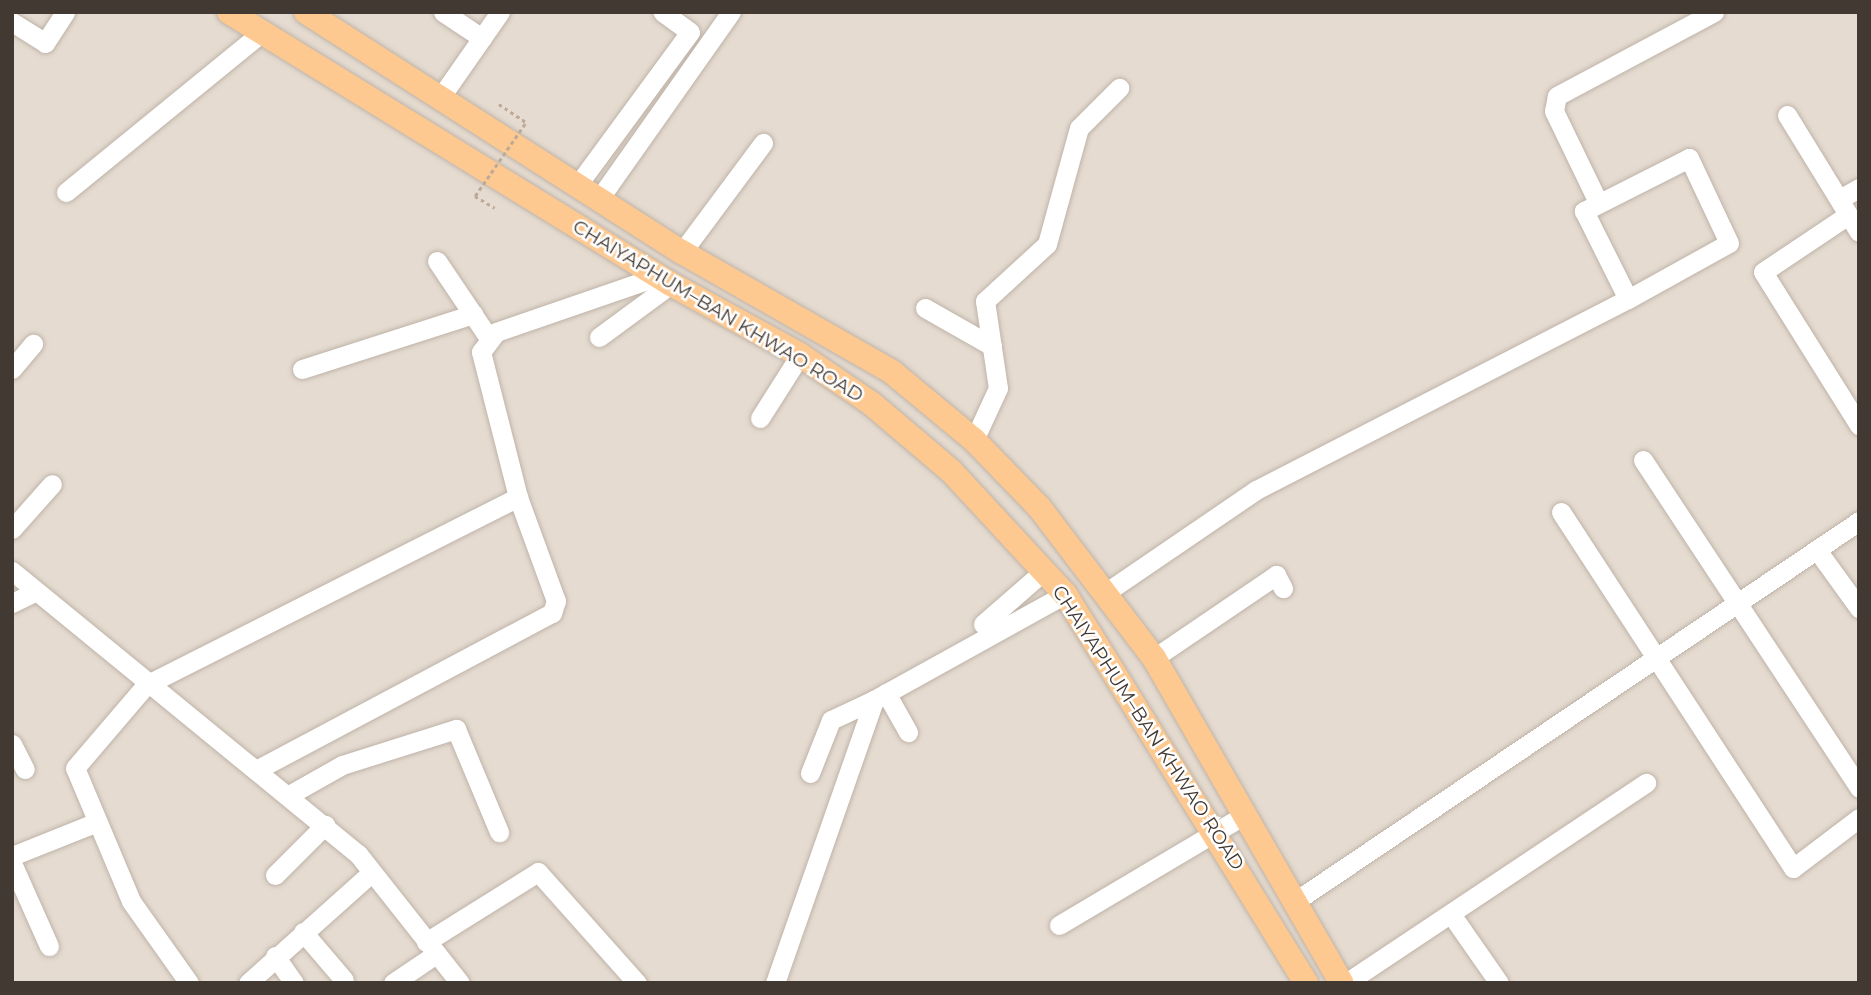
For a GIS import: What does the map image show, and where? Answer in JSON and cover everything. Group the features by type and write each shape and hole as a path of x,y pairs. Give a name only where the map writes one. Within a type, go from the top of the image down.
{"main road":[{"name":"CHAIYAPHUM–BAN KHWAO ROAD","path":"229,12 665,280 800,355 872,404 951,471 1066,594 1215,831 1300,979"},
{"name":"CHAIYAPHUM–BAN KHWAO ROAD","path":"306,12 579,183 599,199 682,252 892,372 974,440 1108,591 1154,658 1344,983"}],"street":[{"path":"12,22 45,43 65,12"},
{"path":"443,12 482,38"},
{"path":"440,98 500,12"},
{"path":"579,183 690,32 662,12"},
{"path":"599,199 731,12"},
{"path":"1598,202 1554,111 1557,96 1714,12"},
{"path":"66,192 262,32"},
{"path":"974,440 998,388 985,301 1047,244 1079,128 1119,88"},
{"path":"1787,115 1859,232"},
{"path":"682,252 763,143"},
{"path":"1108,591 1256,489 1628,299 1729,243 1689,158 1584,211 1628,299"},
{"path":"1859,188 1844,206 1763,272 1859,425"},
{"path":"260,768 552,613 556,601 518,497 482,360 488,337 437,261"},
{"path":"488,337 665,280"},
{"path":"598,337 665,280"},
{"path":"925,308 992,346"},
{"path":"302,369 473,314"},
{"path":"12,369 33,344"},
{"path":"760,418 800,355"},
{"path":"1643,460 1859,788"},
{"path":"12,529 52,484"},
{"path":"189,983 131,901 75,768 146,685 518,497"},
{"path":"1560,512 1653,662 1793,868 1859,818"},
{"path":"1297,900 1859,521"},
{"path":"1817,550 1859,608"},
{"path":"983,624 1045,570"},
{"path":"12,571 146,685 260,768 325,825 372,872 460,983"},
{"path":"1154,658 1276,575 1283,588"},
{"path":"12,603 35,592"},
{"path":"810,774 831,720 880,697 1066,594"},
{"path":"880,697 908,732"},
{"path":"775,983 880,697"},
{"path":"289,795 342,765 456,729 499,832"},
{"path":"12,744 25,769"},
{"path":"1344,983 1453,917 1646,783"},
{"path":"1059,925 1246,814"},
{"path":"12,856 97,822"},
{"path":"275,875 325,825"},
{"path":"12,863 49,946"},
{"path":"248,983 275,956 372,872"},
{"path":"393,983 431,948 538,872 637,983"},
{"path":"1453,917 1499,983"},
{"path":"303,932 344,981"},
{"path":"275,956 294,983"}],"path":[{"path":"495,208 475,196 526,122 499,104"}],"shaded area":[{"path":"12,12 1859,12 1859,983 12,983"}]}
